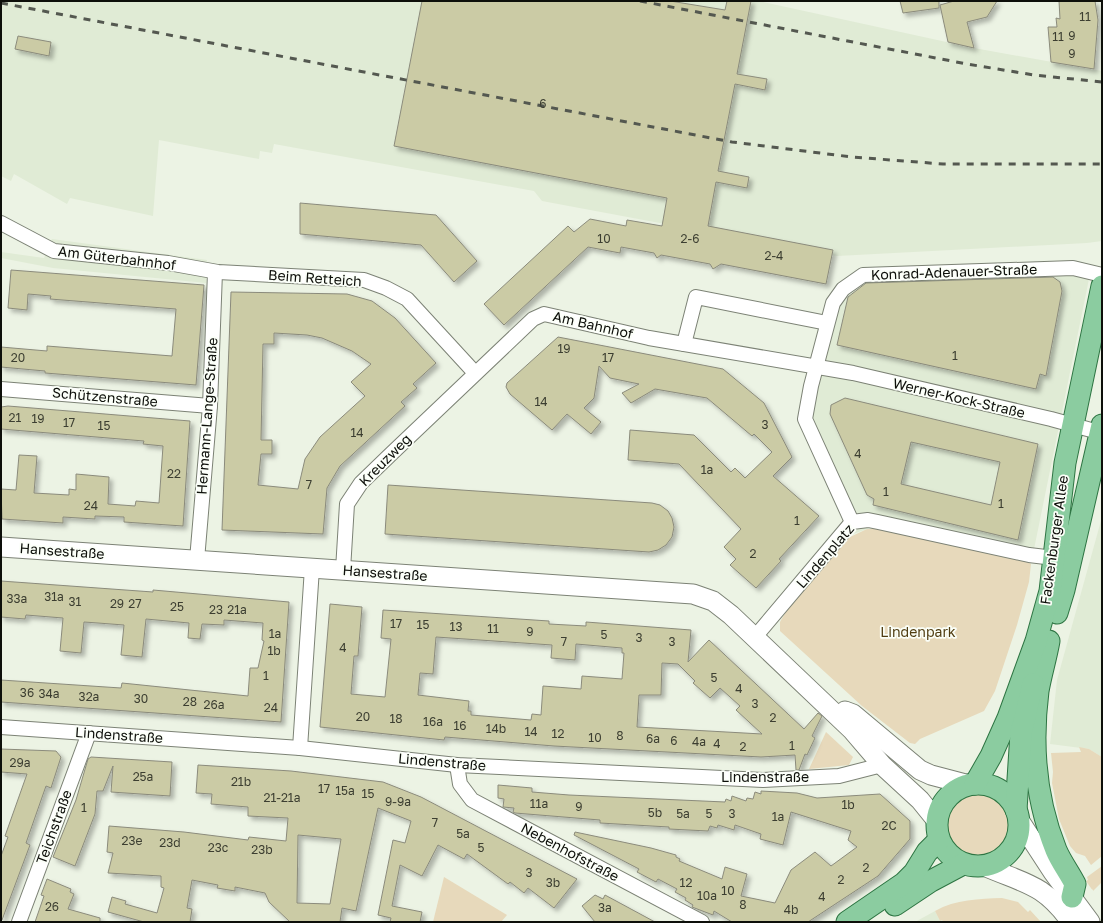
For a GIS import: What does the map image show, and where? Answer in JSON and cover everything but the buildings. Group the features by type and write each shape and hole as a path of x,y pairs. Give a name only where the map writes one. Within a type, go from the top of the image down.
{"main road":[{"name":"Fackenburger Allee","path":"972,784 999,739 1022,681 1050,591 1065,463 1102,286"},
{"name":"Fackenburger Allee","path":"1018,815 1021,733 1040,658 1048,641 1064,590 1101,430"},
{"path":"1048,641 1038,697 1034,737 1035,765 1039,792 1048,829 1059,856 1075,884 1068,909"},
{"path":"847,922 904,883 914,873 938,830 941,806 957,789 972,784 988,785 1000,790 1010,799 1018,815 1018,836 1010,852 996,863 984,866 963,864 948,854 938,830"},
{"path":"870,922 931,881 963,864"}],"street":[{"name":"Am Güterbahnhof","path":"1,223 54,251 168,263 215,272"},
{"name":"Konrad-Adenauer-Straße","path":"852,522 805,419 806,408 827,323 833,303 843,289 863,275 1073,268 1102,275"},
{"name":"Beim Retteich","path":"215,272 364,280 386,288 407,299 416,307 475,373"},
{"name":"Hermann-Lange-Straße","path":"196,560 210,406 215,272"},
{"path":"684,344 696,297 827,323"},
{"name":"Am Bahnhof","path":"475,373 533,319 544,314 684,344 816,366"},
{"name":"Werner-Kock-Straße","path":"816,366 853,373 1073,425 1101,430"},
{"name":"Kreuzweg","path":"343,570 347,504 352,494 475,373"},
{"name":"Schützenstraße","path":"1,389 210,406"},
{"name":"Lindenplatz","path":"755,637 852,522 868,520 1054,558"},
{"name":"Hansestraße","path":"1,547 694,594 720,605 755,637"},
{"path":"300,748 312,568"},
{"path":"755,637 852,730 882,765 920,800 938,830"},
{"path":"823,702 853,714 920,770 931,775 972,784"},
{"name":"Lindenstraße","path":"1,727 300,748 457,764 763,780 840,776 882,765"},
{"name":"Teichstraße","path":"19,922 89,733"},
{"name":"Nebenhofstraße","path":"457,764 460,784 472,800 702,922"},
{"path":"1018,815 1053,872 1068,909"},
{"path":"984,866 1034,886 1090,922"}],"shaded area":[{"path":"1,1 759,1 974,48 1102,71 1102,241 837,256 542,201 534,191 274,144 272,153 260,151 259,159 159,140 153,216 70,198 67,204 14,174 11,181 1,176"},
{"path":"52,239 207,260 206,283 53,268 1,258 1,252 44,258"},
{"path":"1090,274 1031,564 1027,561 877,529 870,528 853,534 851,522 807,407 827,323 852,281"},
{"path":"1102,517 1102,757 1089,749 1050,744 1057,680"},
{"path":"935,911 940,921 942,920 943,922 915,922"}],"green space":[{"name":"Lindenpark","path":"867,529 877,529 1027,561 1031,564 1029,582 1017,625 995,691 984,711 920,739 915,744 910,743 862,706 780,631 780,622 788,608 848,538"},
{"path":"826,732 853,757 849,765 809,769"},
{"path":"1079,747 1089,749 1102,757 1102,856 1091,865 1085,856 1076,853 1070,846 1059,819 1052,783 1053,772 1051,753 1081,752"},
{"path":"978,794 995,799 1000,803 1004,808 1009,825 1004,842 1000,847 995,851 978,856 961,851 956,847 952,842 947,825 952,808 956,803 961,799"},
{"path":"1102,866 1102,882 1093,891 1086,881 1088,880 1087,877"},
{"path":"444,877 507,915 501,922 433,922"},
{"path":"1002,898 1018,902 1028,912 1030,910 1041,922 943,922 942,920 940,921 935,911 959,902 976,899"}],"pier":[{"path":"1092,889 1102,903 1102,922 1060,922"}],"railway":[{"path":"640,1 967,64 1034,75 1102,82"},
{"path":"1,3 732,142 852,157 943,164 1102,164"}]}
